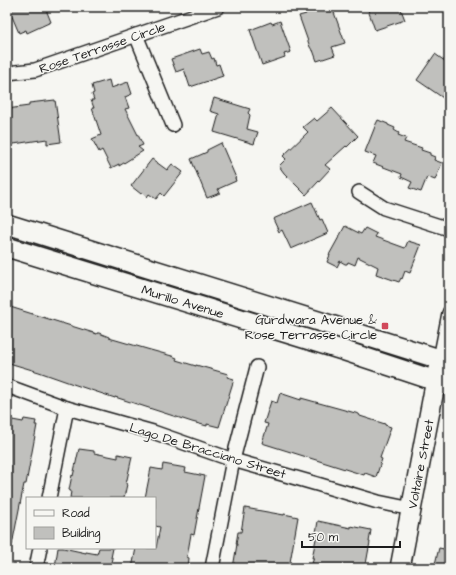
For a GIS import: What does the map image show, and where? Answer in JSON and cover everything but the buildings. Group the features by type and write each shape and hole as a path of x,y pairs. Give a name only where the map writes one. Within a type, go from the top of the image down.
{"main road":[{"name":"Murillo Avenue","path":"7,224 444,361"},
{"name":"Murillo Avenue","path":"7,247 334,348 442,384"},
{"name":"Voltaire Street","path":"400,568 412,509 442,384 444,361"}],"street":[{"name":"Rose Terrasse Circle","path":"7,73 35,70 218,7"},
{"path":"136,35 173,125"},
{"path":"359,192 384,208 449,229"},
{"path":"444,361 449,313"},
{"path":"212,568 233,460 257,367"},
{"name":"Lago De Bracciano Street","path":"7,386 67,408 154,432 233,460 378,502 412,509"},
{"path":"49,497 62,426 67,408"},
{"path":"36,568 40,549"}],"place":[{"name":"Gurdwara Avenue & Rose Terrasse Circle","path":"385,326"}]}
